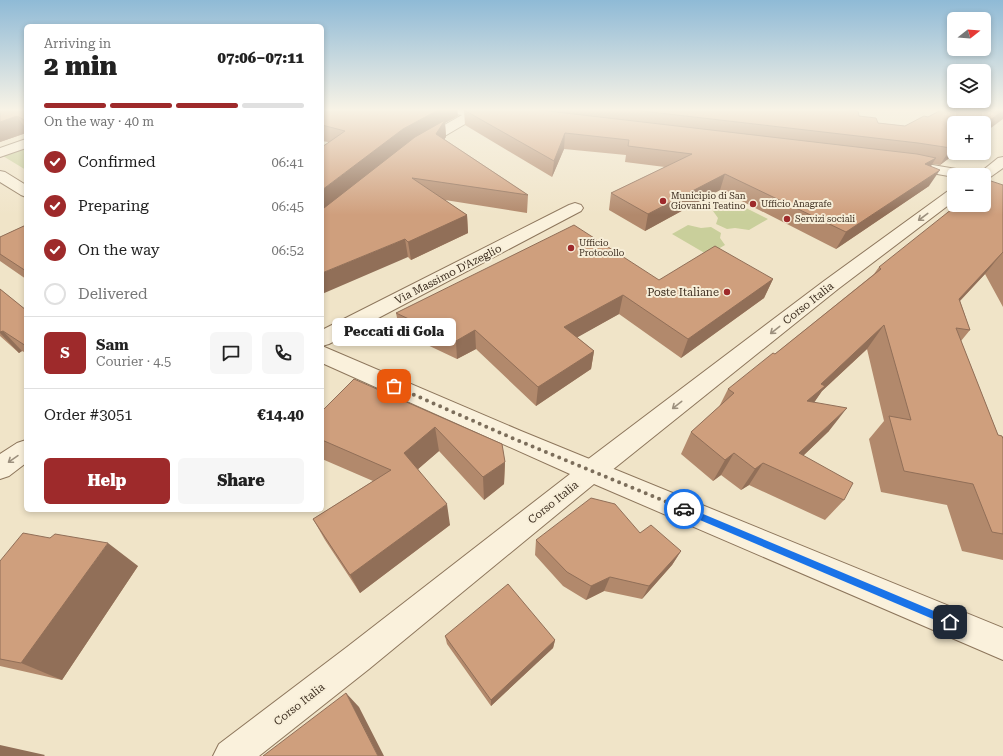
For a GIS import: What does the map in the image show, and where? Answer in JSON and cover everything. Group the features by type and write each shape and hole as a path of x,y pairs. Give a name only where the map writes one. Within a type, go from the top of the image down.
{"street":[{"path":"0,153 23,144"},
{"path":"411,150 421,144"},
{"path":"991,170 1003,161"},
{"path":"893,164 947,172"},
{"path":"0,175 24,191"},
{"name":"Corso Italia","path":"231,756 358,658 592,471 831,286 947,199"},
{"name":"Via Massimo D'Azeglio","path":"324,338 575,208"},
{"path":"324,355 512,438 1003,644"},
{"path":"0,468 24,451"}],"green space":[{"path":"24,148 24,169 3,156"},
{"path":"732,201 768,219 749,230 735,228 727,229 716,224 718,218 713,211"},
{"path":"688,225 701,228 711,227 721,233 720,238 725,245 708,255 672,234"}],"building":[{"path":"326,144 383,144 324,188 324,146"},
{"path":"406,144 452,144 528,195 412,178 467,215 408,242 405,239 324,272 324,208"},
{"path":"524,144 561,144 554,161"},
{"path":"628,144 834,144 917,154 936,158 925,164 940,170 846,232 725,174 648,214 611,193 692,154 628,146"},
{"path":"926,144 947,144 947,147"},
{"path":"991,181 1003,185 1003,252 959,299 970,330 956,328 998,435 1002,436 1003,439 1003,534 992,532 973,484 904,471 889,416 911,420 884,325 821,384 825,386 807,401 847,408 799,453 853,483 844,500 763,463 755,469 734,453 725,460 691,432 734,393 728,389 773,353 775,354 881,269 879,267 948,212 991,212"},
{"path":"574,225 659,280 715,246 773,279 688,339 623,295 564,327 594,351 538,387 475,330 456,341 396,313"},
{"path":"24,226 24,270 0,254 0,237"},
{"path":"0,289 24,308 24,345 3,331 0,332"},
{"path":"354,379 502,444 505,462 483,477 435,427 404,453 447,504 350,575 313,519 391,470 324,441 324,409"},
{"path":"591,498 615,504 640,533 651,525 681,551 649,586 610,577 591,586 567,572 536,540"},
{"path":"23,533 50,538 55,534 108,543 21,663 0,659 0,561"},
{"path":"508,584 555,640 491,700 445,636"},
{"path":"346,693 378,756 263,756"}],"way so far":[{"path":"394,386 512,438 684,509"}],"place":[{"name":"Municipio di San Giovanni Teatino","path":"663,201"},
{"name":"Ufficio Anagrafe","path":"753,204"},
{"name":"Servizi sociali","path":"787,219"},
{"name":"Ufficio Protocollo","path":"571,248"},
{"name":"Poste Italiane","path":"727,292"},
{"name":"Peccati di Gola","path":"394,386"}],"route":[{"path":"684,509 950,622"}]}
